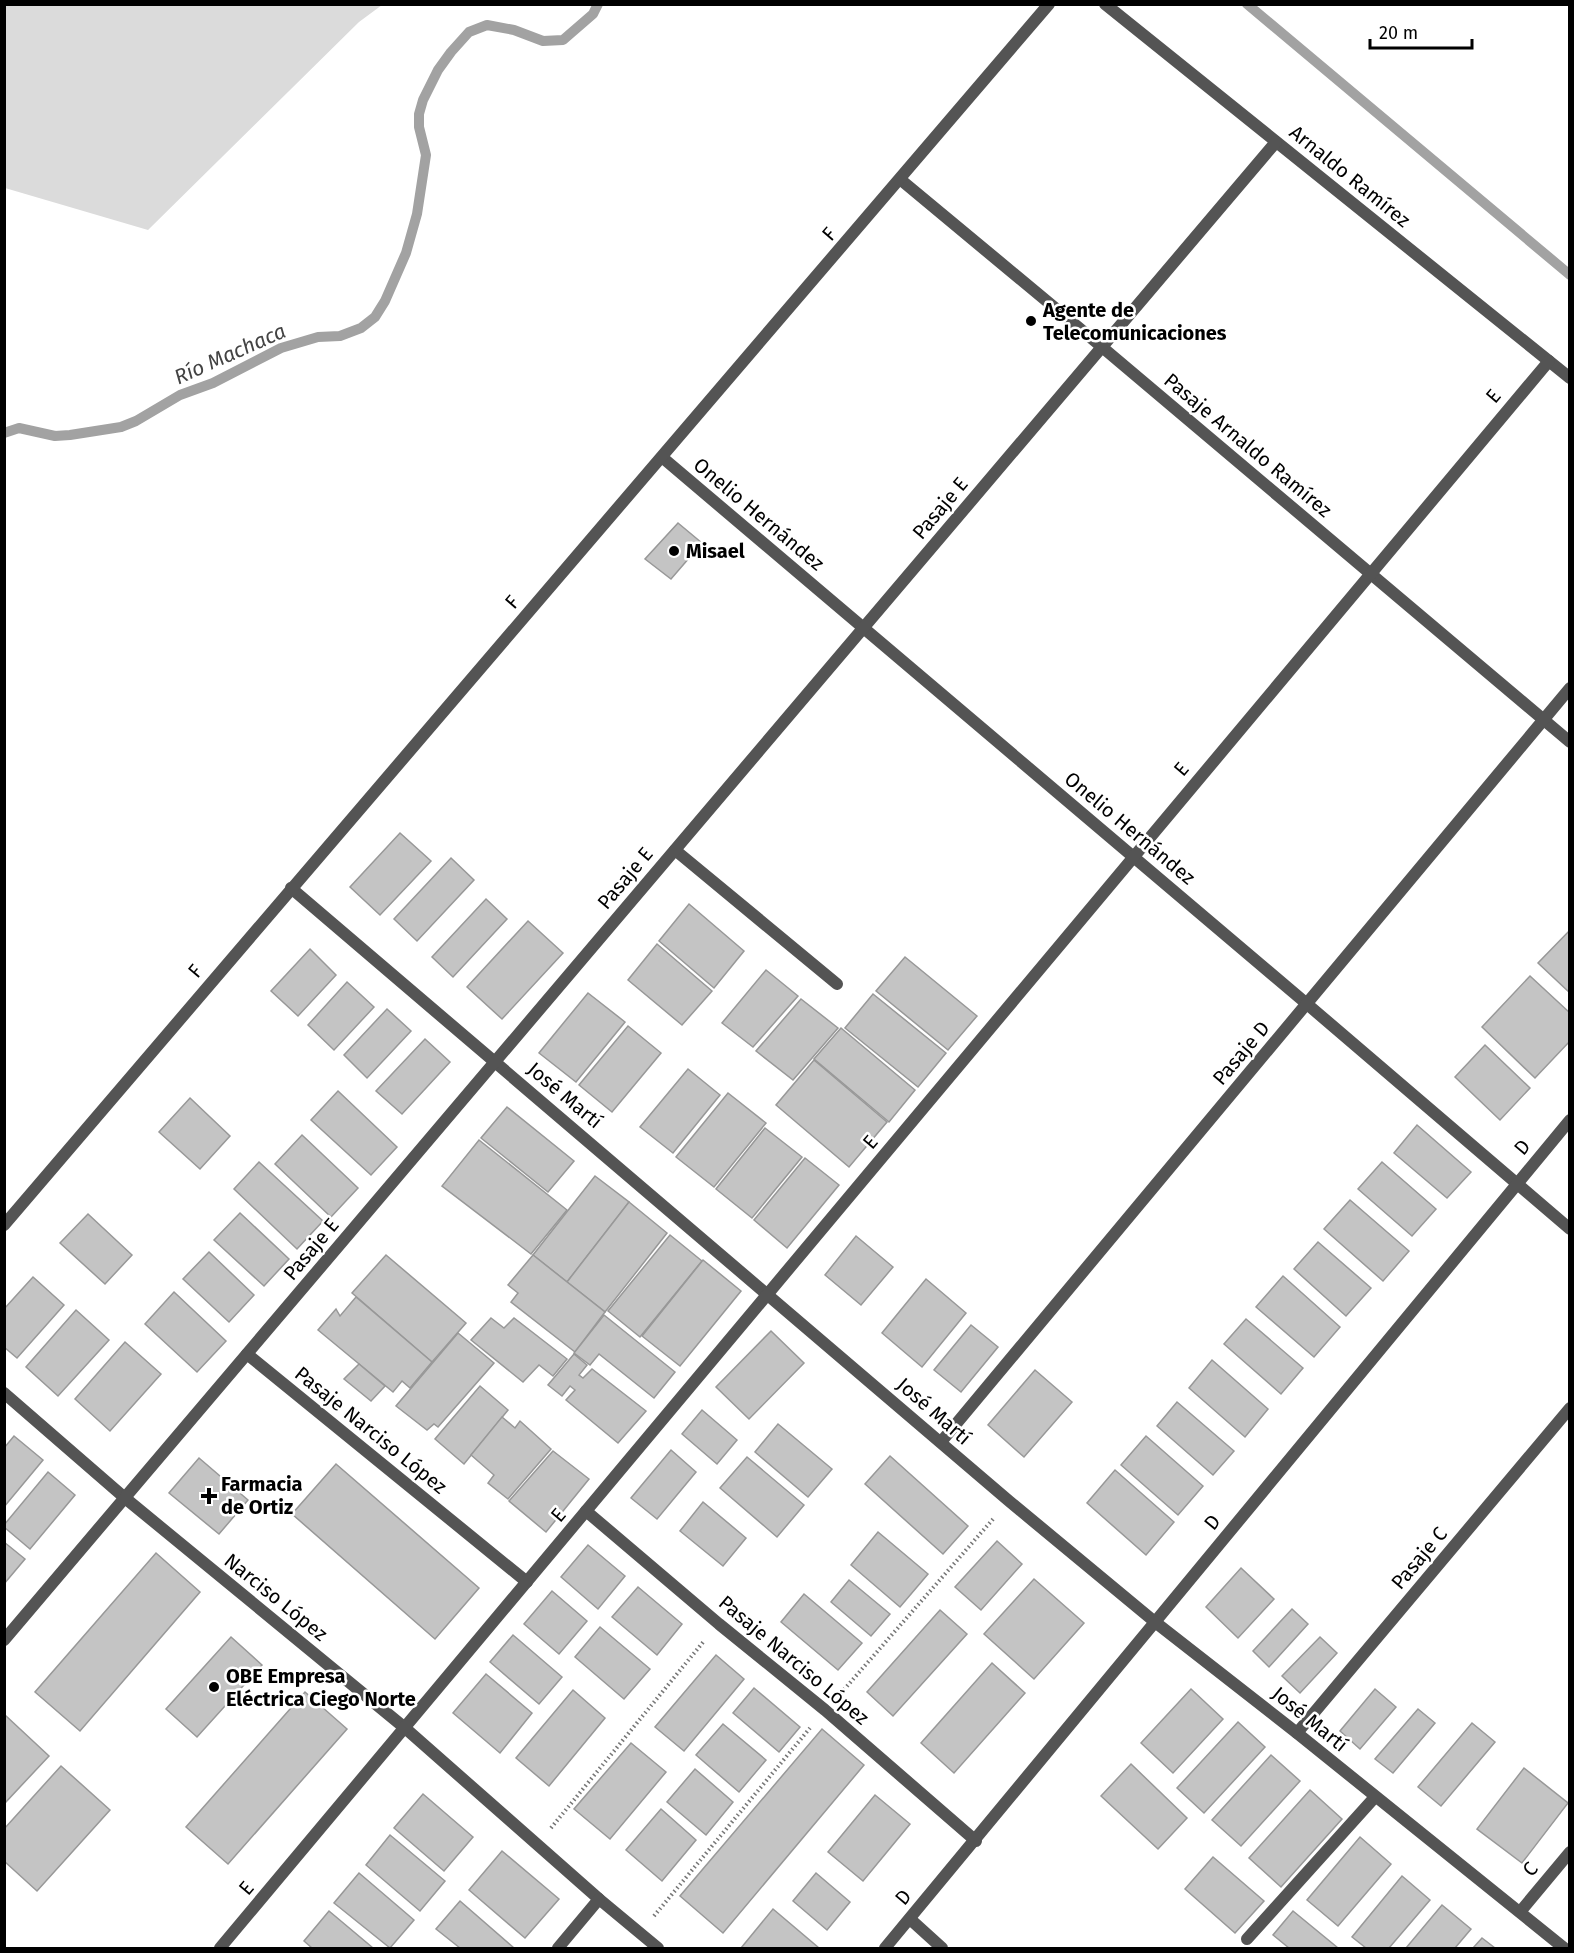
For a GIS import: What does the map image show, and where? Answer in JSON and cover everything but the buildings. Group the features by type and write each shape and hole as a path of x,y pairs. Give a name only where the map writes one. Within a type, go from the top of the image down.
{"street":[{"name":"F","path":"4,1225 901,180 1049,4"},
{"name":"Arnaldo Ramírez","path":"1105,4 1569,378"},
{"name":"Pasaje E","path":"4,1640 1276,142"},
{"name":"Pasaje Arnaldo Ramírez","path":"901,180 1569,742"},
{"name":"E","path":"220,1948 1549,361"},
{"name":"Onelio Hernández","path":"663,458 1569,1229"},
{"name":"Pasaje D","path":"941,1442 1569,688"},
{"path":"675,850 837,984"},
{"name":"José Martí","path":"291,888 1155,1622 1298,1733 1564,1948"},
{"name":"D","path":"885,1948 976,1841 1569,1120"},
{"name":"Pasaje Narciso López","path":"247,1354 527,1582"},
{"name":"Narciso López","path":"4,1393 125,1498 405,1728 598,1899 658,1948"},
{"name":"Pasaje C","path":"1298,1733 1569,1408"},
{"name":"Pasaje Narciso López","path":"586,1511 718,1624 825,1710 976,1841"},
{"path":"1247,1939 1375,1797"},
{"name":"C","path":"1520,1912 1569,1852"},
{"path":"558,1948 598,1899"},
{"path":"910,1919 942,1948"}],"path":[{"path":"537,1845 718,1624"}],"shaded area":[{"path":"4,5 382,5 359,22 148,230 5,188"}],"waterway":[{"name":"Río Machaca","path":"4,433 19,428 55,436 121,427 136,421 180,395 213,383 281,348 318,337 340,336 361,328 375,317 385,301 406,253 417,214 426,155 419,127 419,114 423,100 438,70 451,52 469,32 487,25 514,30 543,41 563,40 593,14 598,4"},
{"path":"1247,4 1570,275"}],"place":[{"name":"Agente de Telecomunicaciones","path":"1031,321"},
{"name":"Misael","path":"674,551"},
{"name":"Farmacia de Ortiz","path":"209,1496"},
{"name":"OBE Empresa Eléctrica Ciego Norte","path":"214,1687"}]}
